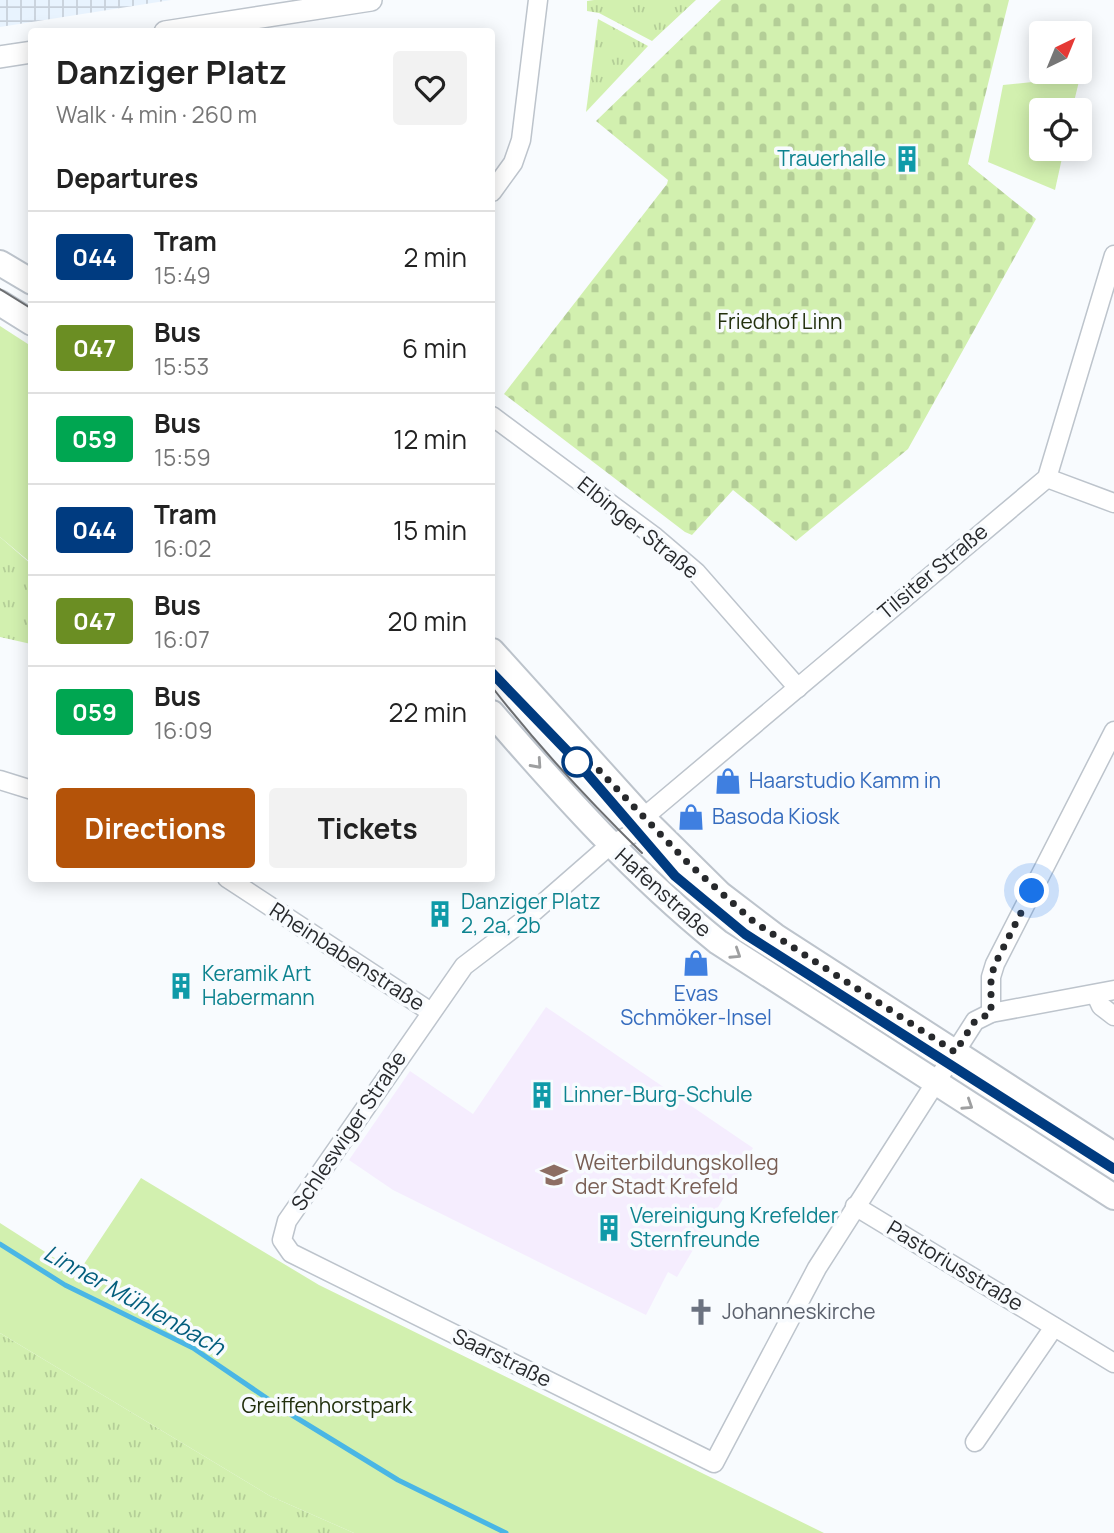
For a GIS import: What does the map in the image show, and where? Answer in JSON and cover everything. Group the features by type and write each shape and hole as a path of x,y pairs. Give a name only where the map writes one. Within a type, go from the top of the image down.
{"main road":[{"path":"0,262 28,280"},
{"path":"0,303 28,320"},
{"name":"Hafenstraße","path":"495,654 643,818 720,894 754,922 1114,1155"},
{"name":"Hafenstraße","path":"495,716 610,845 663,897 718,942 934,1084 1114,1197"}],"street":[{"path":"190,28 371,0"},
{"path":"495,188 513,163 521,140 538,0"},
{"path":"0,57 28,53"},
{"path":"1114,255 1047,478 1114,503"},
{"name":"Elbinger Straße","path":"495,418 655,537 696,572 797,688"},
{"name":"Tilsiter Straße","path":"610,845 618,831 628,822 643,818 1047,478"},
{"path":"991,1013 991,977 995,964 1114,731"},
{"path":"0,779 28,789"},
{"name":"Schleswiger Straße","path":"291,1253 282,1240 287,1221 430,1012 472,957 523,921 610,845"},
{"name":"Rheinbabenstraße","path":"233,882 430,1012"},
{"path":"855,1206 975,1021 991,1013 1114,990"},
{"path":"1096,995 1101,1006 1114,1016"},
{"name":"Saarstraße","path":"291,1253 714,1463 811,1279 855,1206"},
{"name":"Pastoriusstraße","path":"855,1206 1114,1363"},
{"path":"975,1442 1054,1327"}],"shaded area":[{"path":"0,0 171,0 0,27"},
{"name":"Weiterbildungskolleg der Stadt Krefeld","path":"546,1007 753,1148 677,1277 668,1272 646,1315 393,1190 349,1160 410,1071 473,1114"}],"green space":[{"path":"594,0 696,0 652,41 599,13 587,11 587,1"},
{"name":"Friedhof Linn","path":"721,0 1009,0 968,164 1036,219 908,449 796,541 733,490 692,535 685,532 504,394 667,184 668,180 596,121"},
{"path":"598,19 648,46 586,112"},
{"path":"1029,82 1078,84 1075,98 1029,98 1029,161 1061,161 1055,190 988,162 1003,85"},
{"path":"0,326 28,344 28,560 0,537"},
{"path":"0,537 28,561 28,643 0,637"},
{"name":"Greiffenhorstpark","path":"141,1178 319,1285 824,1533 354,1533 270,1496 0,1333 0,1223 78,1273"},
{"path":"0,1333 270,1496 354,1533 0,1533"}],"waterway":[{"name":"Linner Mühlenbach","path":"0,1244 65,1285 193,1348 287,1412 398,1480 506,1533"}],"tram line":[{"path":"0,289 28,306"},
{"path":"495,676 571,755 675,876 745,934 1114,1169"},
{"name":"044","path":"495,676 571,755 624,815 647,846 709,906 745,934 1114,1169"},
{"path":"495,691 564,772 642,853"}],"place":[{"name":"Trauerhalle","path":"907,159"},
{"name":"Haarstudio Kamm in","path":"728,781"},
{"name":"Basoda Kiosk","path":"691,817"},
{"name":"Danziger Platz 2, 2a, 2b","path":"440,914"},
{"name":"Evas Schmöker-Insel","path":"696,963"},
{"name":"Keramik Art Habermann","path":"181,986"},
{"name":"Linner-Burg-Schule","path":"542,1095"},
{"name":"Weiterbildungskolleg der Stadt Krefeld","path":"554,1175"},
{"name":"Vereinigung Krefelder Sternfreunde","path":"609,1228"},
{"name":"Johanneskirche","path":"701,1312"}],"route":[{"path":"577,762 593,764 689,864 754,922 955,1052 975,1021 991,1013 991,977 995,964 1032,891"}]}
